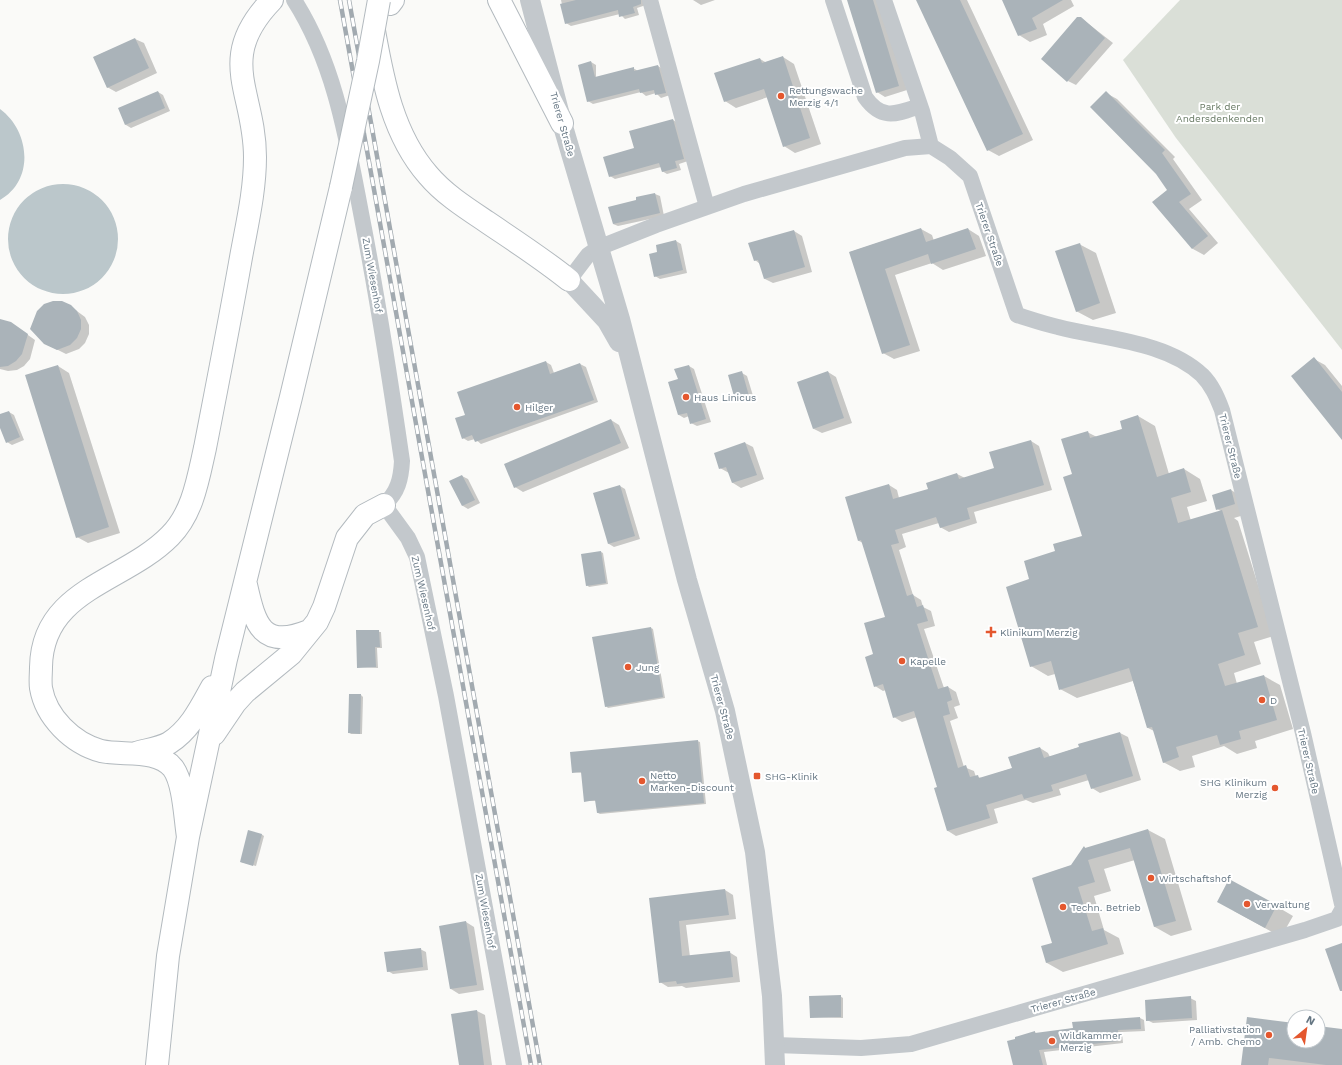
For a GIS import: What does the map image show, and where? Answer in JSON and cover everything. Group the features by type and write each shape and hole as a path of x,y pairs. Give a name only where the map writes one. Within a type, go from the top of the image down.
{"main road":[{"path":"188,838 180,782 175,770 168,763 159,758 135,753 100,751 69,736 49,712 41,687 41,652 49,629 62,610 94,586 156,548 171,535 187,512 196,489 225,349 254,185 255,156 253,130 240,74 240,59 252,24 272,0"},
{"path":"369,0 382,76 388,99 405,141 414,156 428,175 444,191 549,264 569,280"},
{"path":"499,0 562,123"},
{"path":"157,1065 168,956 188,838 207,744 226,659 246,583 341,187 368,61 387,1"},
{"path":"207,744 235,703 245,692 291,654 317,622 324,607 346,538 366,515 384,505"},
{"path":"246,583 252,612 263,631 273,636 282,638 297,636 309,631"},
{"path":"135,753 169,743 196,718 226,659"}],"street":[{"name":"Zum Wiesenhof","path":"294,0 318,48 342,113 387,356 402,461 401,478 396,491 384,505 408,538 417,558 446,696 514,1065"},
{"name":"Trierer Straße","path":"530,0 562,123 620,319 687,580 725,711 744,793 755,852 764,918 772,996 775,1065"},
{"path":"650,0 707,207"},
{"path":"833,0 865,97 873,108 882,114 900,113 920,106"},
{"path":"569,280 588,255 598,248 656,225 744,194 905,148 931,146 920,106 884,0"},
{"name":"Trierer Straße","path":"931,146 950,158 970,176 1017,315 1057,327 1132,343 1163,352 1187,364 1202,375 1214,390 1224,417 1301,726 1342,904"},
{"name":"Trierer Straße","path":"569,280 607,321 621,346 634,375"},
{"name":"Trierer Straße","path":"775,1045 862,1048 911,1044 1305,930 1337,919 1342,910"}],"green space":[{"name":"Park der Andersdenkenden","path":"1180,0 1342,0 1342,350 1176,138 1123,60"}],"shaded area":[{"path":"0,109 10,118 18,130 24,155 23,168 19,180 11,191 0,200"},
{"path":"63,184 84,188 102,200 114,218 118,239 114,260 102,278 84,290 63,294 42,290 24,278 12,260 8,239 12,218 24,200 42,188"}],"building":[{"path":"576,0 641,0 641,4 633,7 635,13 619,17 618,10 565,24 560,4"},
{"path":"847,0 873,0 899,86 876,93"},
{"path":"916,0 960,0 1023,134 987,151"},
{"path":"1002,0 1063,0 1032,18 1037,29 1018,36"},
{"path":"1077,17 1081,17 1105,38 1067,82 1041,59"},
{"path":"135,38 149,68 107,88 93,57"},
{"name":"Rettungswache Merzig 4/1","path":"783,56 810,138 783,147 764,89 724,102 714,73 760,58 762,63"},
{"path":"591,61 595,77 634,67 634,71 658,65 666,93 655,95 654,90 640,93 639,89 587,102 578,65"},
{"path":"158,91 165,108 125,125 118,108"},
{"path":"1106,91 1165,150 1162,153 1191,194 1179,202 1208,236 1192,249 1152,202 1167,190 1156,174 1090,107"},
{"path":"673,119 684,159 675,161 677,168 662,172 659,163 609,177 603,157 634,148 629,131"},
{"path":"655,193 660,213 613,224 608,207 636,200 636,197"},
{"path":"921,228 926,242 968,228 976,249 931,264 928,254 885,269 910,345 882,354 849,252"},
{"path":"794,230 805,267 764,279 758,260 754,261 748,243"},
{"path":"676,240 683,270 654,277 649,254 657,252 656,245"},
{"path":"1080,243 1100,303 1076,312 1055,251"},
{"path":"53,301 62,301 71,305 77,311 81,320 81,329 77,338 70,345 57,350 44,344 30,329 37,311 44,304"},
{"path":"0,319 11,322 28,334 22,354 16,361 8,366 0,367"},
{"path":"1314,357 1342,392 1342,440 1291,376"},
{"name":"Hilger","path":"546,361 550,374 580,363 594,400 475,442 472,435 462,439 455,418 465,415 457,392"},
{"path":"58,365 109,527 76,538 25,375"},
{"name":"Haus Linicus","path":"689,365 706,419 690,424 687,413 678,415 668,382 678,379 674,369"},
{"path":"742,371 749,396 735,400 728,375"},
{"path":"828,371 844,418 813,429 797,382"},
{"path":"9,411 20,437 6,443 0,428 0,414"},
{"path":"1138,415 1157,477 1184,468 1191,492 1171,498 1178,523 1222,510 1258,627 1238,633 1245,655 1218,664 1225,686 1264,675 1277,720 1239,731 1241,739 1220,745 1217,735 1176,747 1179,757 1163,763 1152,727 1147,728 1129,668 1059,690 1051,661 1030,667 1006,587 1029,579 1024,561 1055,551 1053,544 1082,536 1063,477 1072,474 1061,439 1088,431 1090,438 1122,429 1120,421"},
{"path":"611,419 621,443 514,488 504,464"},
{"path":"1031,440 1044,485 967,508 970,519 940,528 936,517 895,530 899,543 891,545 907,596 913,594 917,607 923,605 928,621 917,624 938,689 948,686 952,700 947,702 950,714 943,716 958,768 966,765 970,777 978,775 979,778 1012,768 1008,757 1040,747 1044,758 1079,747 1078,744 1120,732 1133,776 1091,789 1086,774 1051,785 1053,791 1024,799 1022,794 986,805 990,818 947,831 934,788 937,787 914,711 893,718 883,684 874,687 865,657 873,654 864,623 885,617 861,540 858,541 845,497 889,484 893,499 928,489 926,483 957,473 959,479 994,468 989,452"},
{"path":"745,442 757,475 732,483 726,467 719,469 714,453"},
{"path":"462,475 475,500 462,506 449,481"},
{"path":"620,485 635,536 608,544 593,493"},
{"path":"1231,489 1235,504 1216,510 1212,495"},
{"path":"601,551 606,583 586,586 581,554"},
{"name":"Jung","path":"651,627 663,697 605,707 592,637"},
{"path":"356,630 379,630 380,647 375,647 376,667 357,668"},
{"path":"349,694 361,694 360,734 348,733"},
{"name":"Netto Marken-Discount","path":"698,740 704,803 597,813 595,800 584,802 581,772 572,773 570,752"},
{"name":"Techn. Betrieb","path":"1148,829 1176,921 1154,927 1130,848 1088,860 1095,882 1078,887 1092,931 1103,928 1108,944 1046,963 1041,946 1052,943 1032,878 1071,865 1084,846 1085,848"},
{"path":"248,830 262,834 253,866 240,862"},
{"name":"Verwaltung","path":"1229,879 1277,905 1265,928 1217,902"},
{"path":"725,889 729,915 679,921 682,956 730,951 733,977 677,984 676,981 659,983 649,898"},
{"path":"466,921 477,985 450,989 439,926"},
{"path":"1342,943 1342,991 1340,991 1325,949"},
{"path":"421,948 423,967 387,972 384,952"},
{"path":"841,995 841,1017 810,1018 809,996"},
{"path":"1191,996 1192,1018 1146,1021 1145,1000"},
{"path":"477,1010 484,1065 459,1065 451,1014"},
{"path":"1140,1017 1141,1029 1118,1030 1119,1041 1039,1050 1043,1065 1013,1065 1007,1041 1015,1039 1015,1037 1035,1031 1035,1033 1073,1028 1072,1022"},
{"name":"Palliativstation / Amb. Chemo","path":"1247,1017 1286,1022 1286,1049 1326,1049 1326,1027 1342,1029 1342,1065 1326,1065 1269,1058 1268,1065 1241,1065"}],"railway":[{"path":"340,0 531,1065"},
{"path":"349,0 540,1065"}],"place":[{"name":"Rettungswache Merzig 4/1","path":"781,96"},
{"name":"Haus Linicus","path":"686,397"},
{"name":"Hilger","path":"517,407"},
{"name":"Klinikum Merzig","path":"991,632"},
{"name":"Kapelle","path":"902,661"},
{"name":"Jung","path":"628,667"},
{"name":"D","path":"1262,700"},
{"name":"SHG-Klinik","path":"757,776"},
{"name":"Netto Marken-Discount","path":"642,781"},
{"name":"SHG Klinikum Merzig","path":"1275,788"},
{"name":"Wirtschaftshof","path":"1151,878"},
{"name":"Verwaltung","path":"1247,904"},
{"name":"Techn. Betrieb","path":"1063,907"},
{"name":"Palliativstation / Amb. Chemo","path":"1269,1035"},
{"name":"Wildkammer Merzig","path":"1052,1041"}]}
